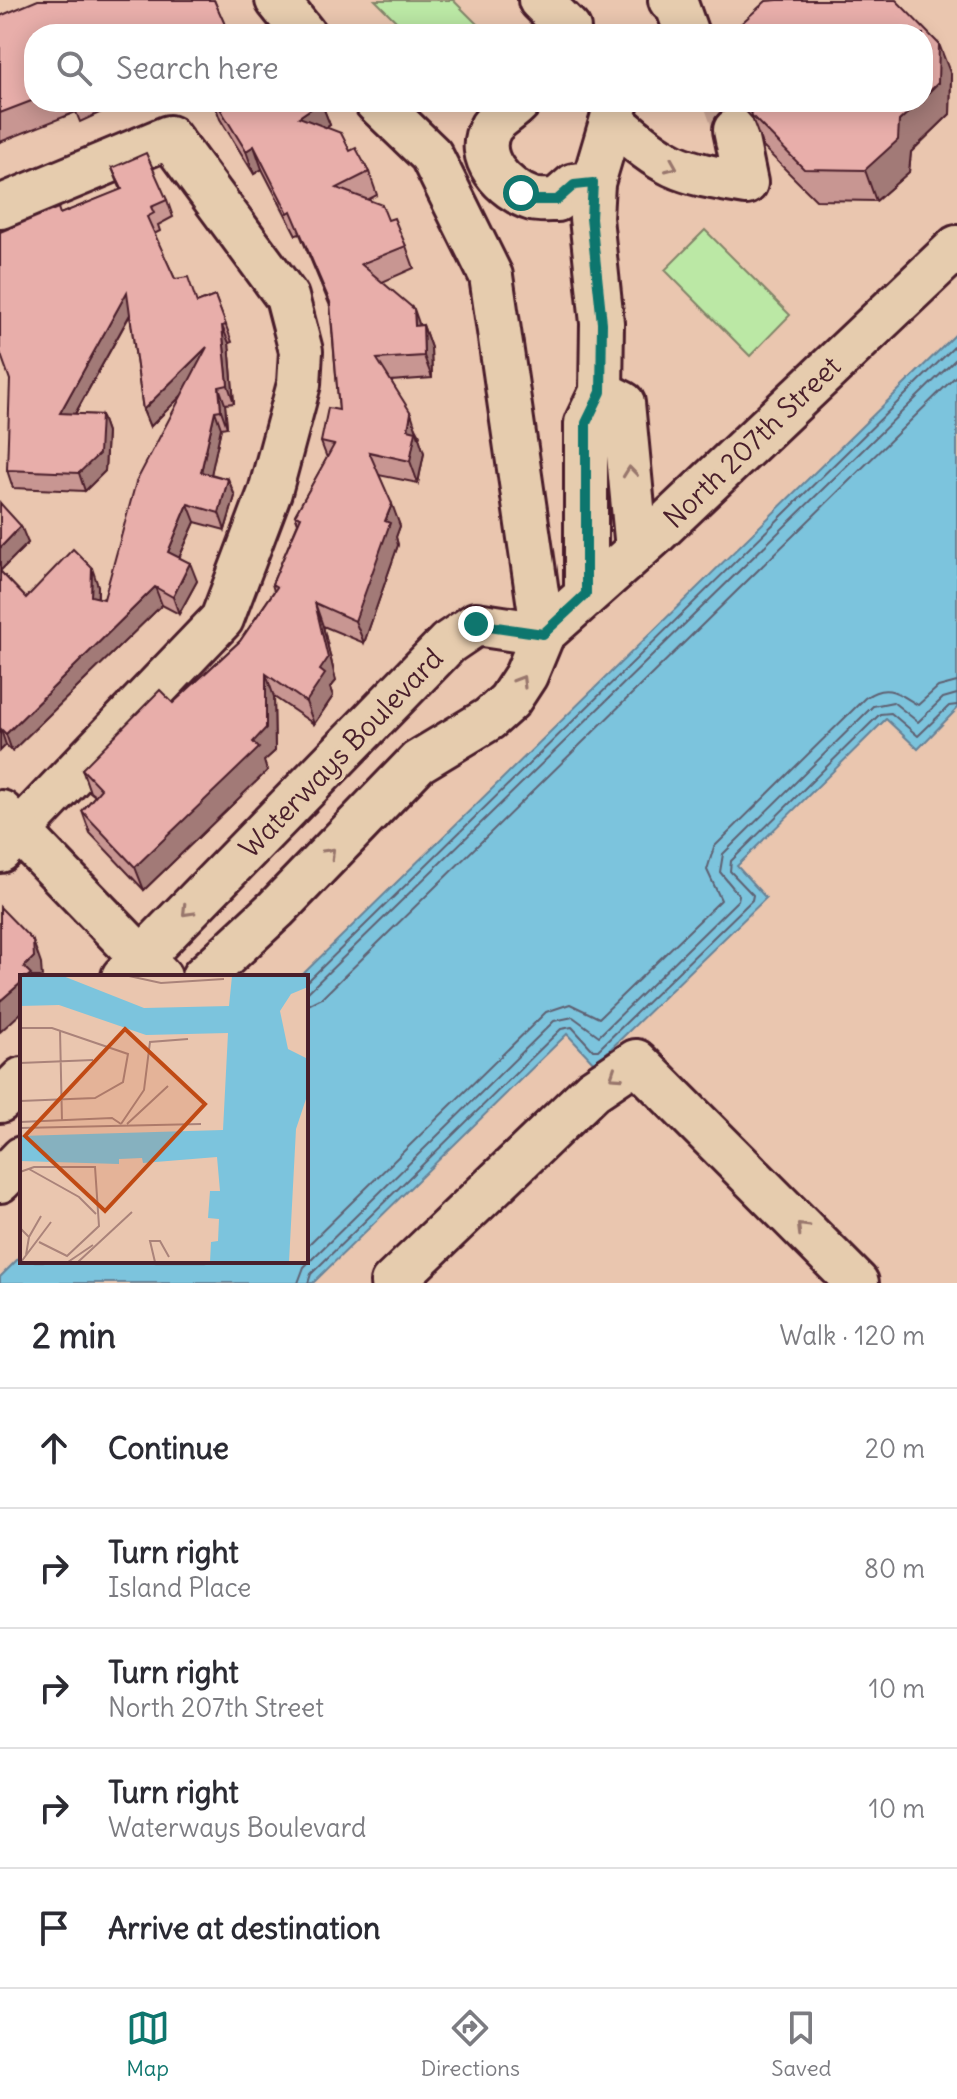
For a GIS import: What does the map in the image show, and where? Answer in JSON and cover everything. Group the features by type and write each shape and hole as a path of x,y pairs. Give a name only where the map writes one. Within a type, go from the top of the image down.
{"street":[{"path":"277,0 296,24"},
{"path":"670,0 677,6 683,24"},
{"path":"205,975 276,909 418,762 489,719 509,701 526,675 543,634 491,276 431,155 386,112"},
{"path":"513,112 509,144 519,161 536,174 560,175 584,184"},
{"path":"586,594 586,423 601,392 602,323 591,218 584,184 615,112"},
{"path":"616,112 659,161 676,170 746,183 735,130"},
{"path":"0,207 169,137 287,297 301,351 299,384 270,492 222,619 7,831 141,971"},
{"name":"North 207th Street","path":"543,634 957,247"},
{"path":"601,392 623,403 637,549"},
{"name":"Waterways Boulevard","path":"141,971 448,643 476,624 543,634"},
{"path":"392,1283 593,1090 636,1061 857,1283"},
{"path":"0,1101 20,1081"},
{"path":"0,1181 20,1160"}],"green space":[{"path":"375,0 453,0 477,24 399,24"},
{"path":"705,230 790,315 750,356 665,270"}],"water":[{"path":"957,333 957,709 918,749 886,719 737,866 766,898 595,1064 567,1034 313,1283 0,1283 0,1277 20,1257 20,1263 308,1263 308,975 302,975"}],"building":[{"path":"38,0 214,0 225,24 24,24 24,104 0,113 0,16"},
{"path":"896,0 919,24 741,24 766,1"},
{"path":"933,38 939,44 938,83 933,88"},
{"path":"222,112 306,112 299,117 341,133 350,151 356,148 369,172 337,188 382,205 388,220 394,218 406,246 361,264 414,309 415,326 423,325 424,356 377,359 411,413 408,429 416,431 410,461 369,452 392,504 385,521 390,523 355,621 315,603 328,658 320,670 325,674 306,702 266,674 266,728 253,742 259,748 135,867 82,811 101,789 82,769 160,690 173,703 240,641 277,587 272,584 301,517 295,515 334,445 321,442 328,408 339,410 330,302 291,211 288,213 254,146 246,151"},
{"path":"751,112 908,112 899,121 898,140 865,170 804,169"},
{"path":"146,153 167,200 151,207 154,213 147,217 175,279 188,277 197,303 215,296 226,325 222,326 228,385 219,387 221,410 215,411 201,472 228,479 219,513 188,504 168,552 190,563 173,597 155,587 6,734 0,728 0,571 26,598 73,549 92,568 91,596 104,599 136,482 207,347 143,410 127,292 60,413 101,415 99,454 79,473 7,470 10,380 0,352 0,232 58,208 60,214 122,189 112,168"},
{"path":"0,503 21,526 0,548"},
{"path":"0,907 33,941 34,957 24,967 31,974 20,975 20,984 0,1001"}],"tunnel":[{"path":"729,112 735,130"}],"route":[{"path":"476,624 543,634 586,594 586,423 601,392 602,323 591,218 593,183 574,185 557,200 534,200 521,193"}]}
